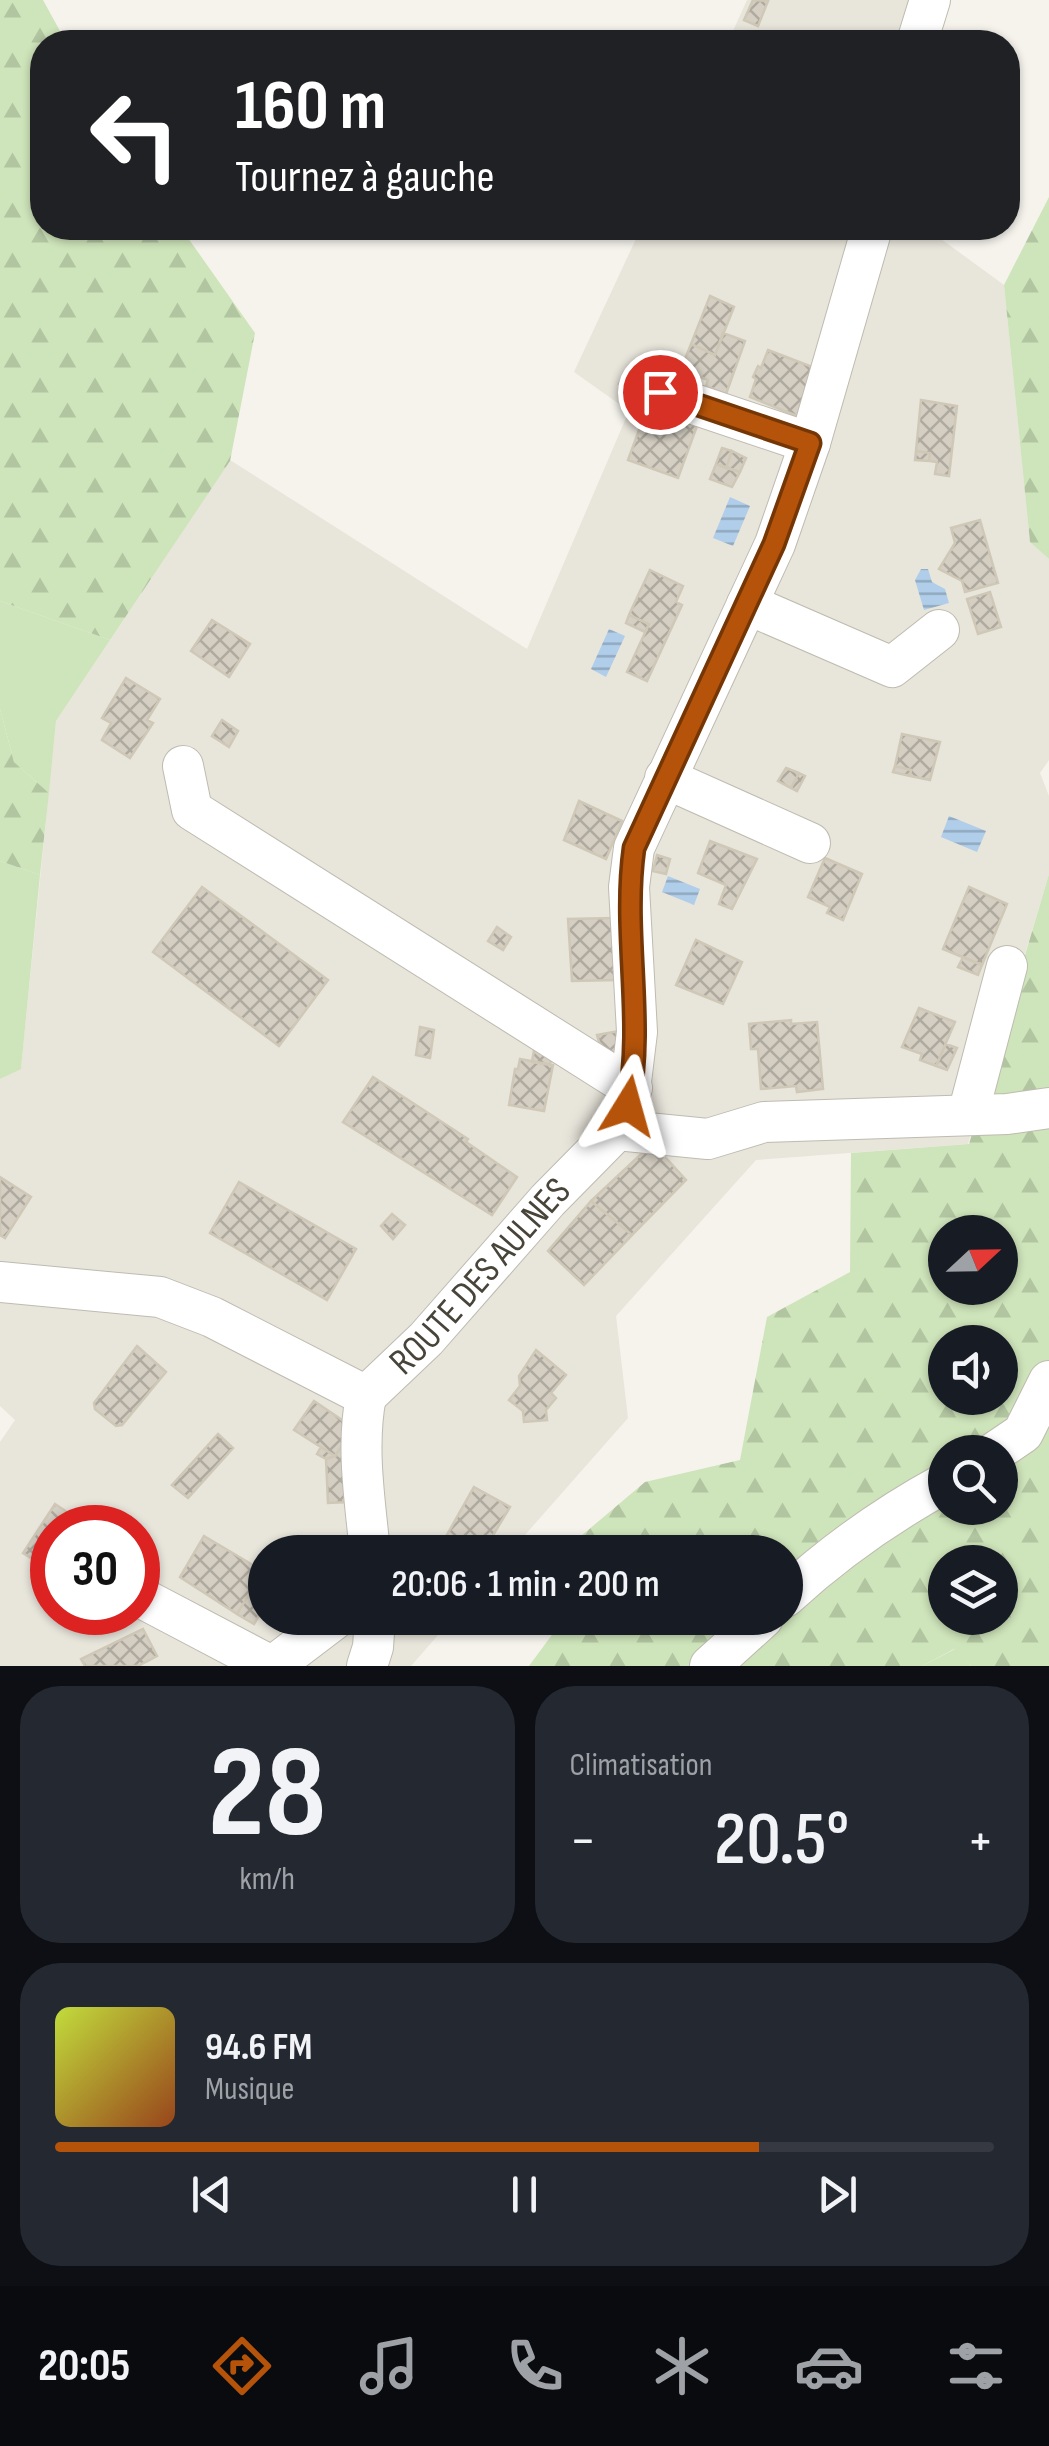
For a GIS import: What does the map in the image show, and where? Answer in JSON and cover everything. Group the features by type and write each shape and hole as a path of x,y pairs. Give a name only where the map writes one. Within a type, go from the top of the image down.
{"street":[{"path":"921,30 930,0"},
{"name":"ROUTE DES AULNES","path":"0,1282 160,1297 212,1316 366,1396 426,1340 548,1200 617,1130 632,1088 636,1032 628,887 634,848 774,544 810,443 869,240"},
{"path":"660,392 810,443"},
{"path":"747,604 892,668 939,630"},
{"path":"183,766 192,810 632,1088"},
{"path":"665,778 810,843"},
{"path":"968,1114 1007,966"},
{"path":"617,1130 708,1139 764,1122 1007,1114 1049,1108"},
{"path":"1018,1437 1024,1433 1049,1380"},
{"path":"366,1396 361,1455 368,1535"},
{"path":"803,1580 826,1559 928,1492"},
{"path":"160,1607 272,1666 313,1635"},
{"path":"367,1666 374,1635"},
{"path":"710,1666 744,1635"}],"shaded area":[{"path":"747,0 936,0 930,30 733,30"},
{"path":"635,240 942,240 1004,285 1030,541 1049,559 1049,760 1040,773 1049,796 1049,874 968,1144 756,1160 616,1316 628,1418 525,1535 248,1535 248,1635 438,1635 411,1666 0,1666 0,1442 15,1420 0,1406 0,1079 21,1068 56,721 230,460 527,649 629,411 574,372"}],"green space":[{"path":"0,0 43,0 59,30 30,30 30,240 189,240 255,333 230,461 110,640 0,601"},
{"path":"1049,197 1049,559 1030,542 1004,285"},
{"path":"0,601 110,640 56,721 49,793 14,762 0,709"},
{"path":"0,709 14,762 49,793 40,875 0,861"},
{"path":"0,861 40,875 21,1069 0,1079"},
{"path":"1049,874 1049,1666 971,1666 954,1649 922,1666 529,1666 552,1635 803,1635 803,1535 582,1535 645,1482 740,1460 767,1317 850,1272 851,1153 969,1144"},
{"path":"955,1649 971,1666 922,1666"}],"water":[{"path":"730,497 750,506 733,546 713,538"},
{"path":"921,569 928,569 932,582 945,589 949,603 924,610 915,580"},
{"path":"609,629 625,636 606,677 591,669"},
{"path":"949,816 986,831 977,852 941,837"},
{"path":"668,876 700,889 694,905 662,892"}],"building":[{"path":"753,0 768,1 758,26 744,20"},
{"path":"710,296 734,307 715,355 691,344"},
{"path":"723,333 745,341 726,394 706,386 708,380 681,369 691,344 715,355"},
{"path":"768,350 815,368 797,416 750,397 756,379 753,377"},
{"path":"631,365 646,375 633,393 619,384"},
{"path":"921,400 957,406 949,476 935,474 937,462 929,461 930,453 916,451"},
{"path":"647,408 697,426 678,478 628,460"},
{"path":"722,448 732,451 726,468 716,464"},
{"path":"732,451 746,458 740,472 726,468"},
{"path":"916,451 930,453 929,461 915,460"},
{"path":"716,464 740,472 732,487 710,479"},
{"path":"980,520 998,583 965,592 962,581 939,569 955,543 951,528"},
{"path":"650,570 683,586 676,602 682,605 647,681 627,672 649,624 629,615"},
{"path":"990,592 1001,627 978,634 967,599"},
{"path":"629,615 649,624 645,632 626,623"},
{"path":"212,620 250,644 229,677 191,651"},
{"path":"126,678 160,699 147,720 153,723 130,758 102,740 111,723 102,718"},
{"path":"222,720 238,731 229,747 212,736"},
{"path":"902,734 940,742 930,780 910,776 911,770 895,766"},
{"path":"895,766 911,770 910,776 893,772"},
{"path":"786,768 799,773 791,788 778,781"},
{"path":"799,773 805,776 797,791 791,788"},
{"path":"579,801 622,821 606,859 564,840"},
{"path":"710,841 757,859 732,909 719,904 726,885 698,873"},
{"path":"657,855 670,859 666,874 653,871"},
{"path":"825,858 862,874 843,920 827,913 830,907 808,897"},
{"path":"202,887 328,980 279,1046 153,952"},
{"path":"969,887 1007,904 982,965 943,949"},
{"path":"614,918 617,980 572,981 568,919"},
{"path":"497,927 511,937 503,950 488,941"},
{"path":"696,940 742,962 723,1004 676,985"},
{"path":"963,957 982,965 978,975 958,967"},
{"path":"919,1008 955,1022 936,1066 920,1060 922,1054 902,1047"},
{"path":"791,1020 791,1024 817,1022 823,1089 761,1089 758,1049 751,1049 749,1024"},
{"path":"420,1027 434,1030 430,1058 416,1055"},
{"path":"619,1031 623,1054 603,1056 597,1035"},
{"path":"946,1044 957,1048 947,1070 936,1066"},
{"path":"534,1050 552,1054 550,1065 532,1062"},
{"path":"520,1059 553,1065 544,1111 509,1105"},
{"path":"373,1077 468,1139 466,1142 517,1177 492,1215 343,1122"},
{"path":"656,1147 686,1180 632,1235 591,1201 640,1155"},
{"path":"0,1177 31,1197 5,1238 0,1235"},
{"path":"239,1182 356,1249 327,1300 210,1233"},
{"path":"591,1201 632,1235 584,1285 548,1251"},
{"path":"392,1214 405,1225 393,1239 381,1226"},
{"path":"137,1346 166,1372 122,1425 116,1426 95,1409 94,1403"},
{"path":"536,1350 566,1375 551,1393 556,1398 546,1410 547,1420 524,1422 523,1411 509,1400 520,1386 519,1376"},
{"path":"314,1401 354,1428 335,1456 294,1430"},
{"path":"218,1434 233,1448 188,1498 172,1485"},
{"path":"343,1444 349,1502 328,1503 326,1459 335,1456"},
{"path":"321,1447 335,1456 326,1459 317,1454"},
{"path":"474,1487 510,1507 493,1535 447,1535"},
{"path":"204,1536 248,1562 248,1596 237,1614 180,1577"},
{"path":"248,1596 248,1620 237,1614"},
{"path":"131,1635 146,1635 157,1656 138,1666 85,1666 81,1659"}],"route":[{"path":"628,1106 636,1032 628,887 634,848 774,544 810,443 660,392"}]}
